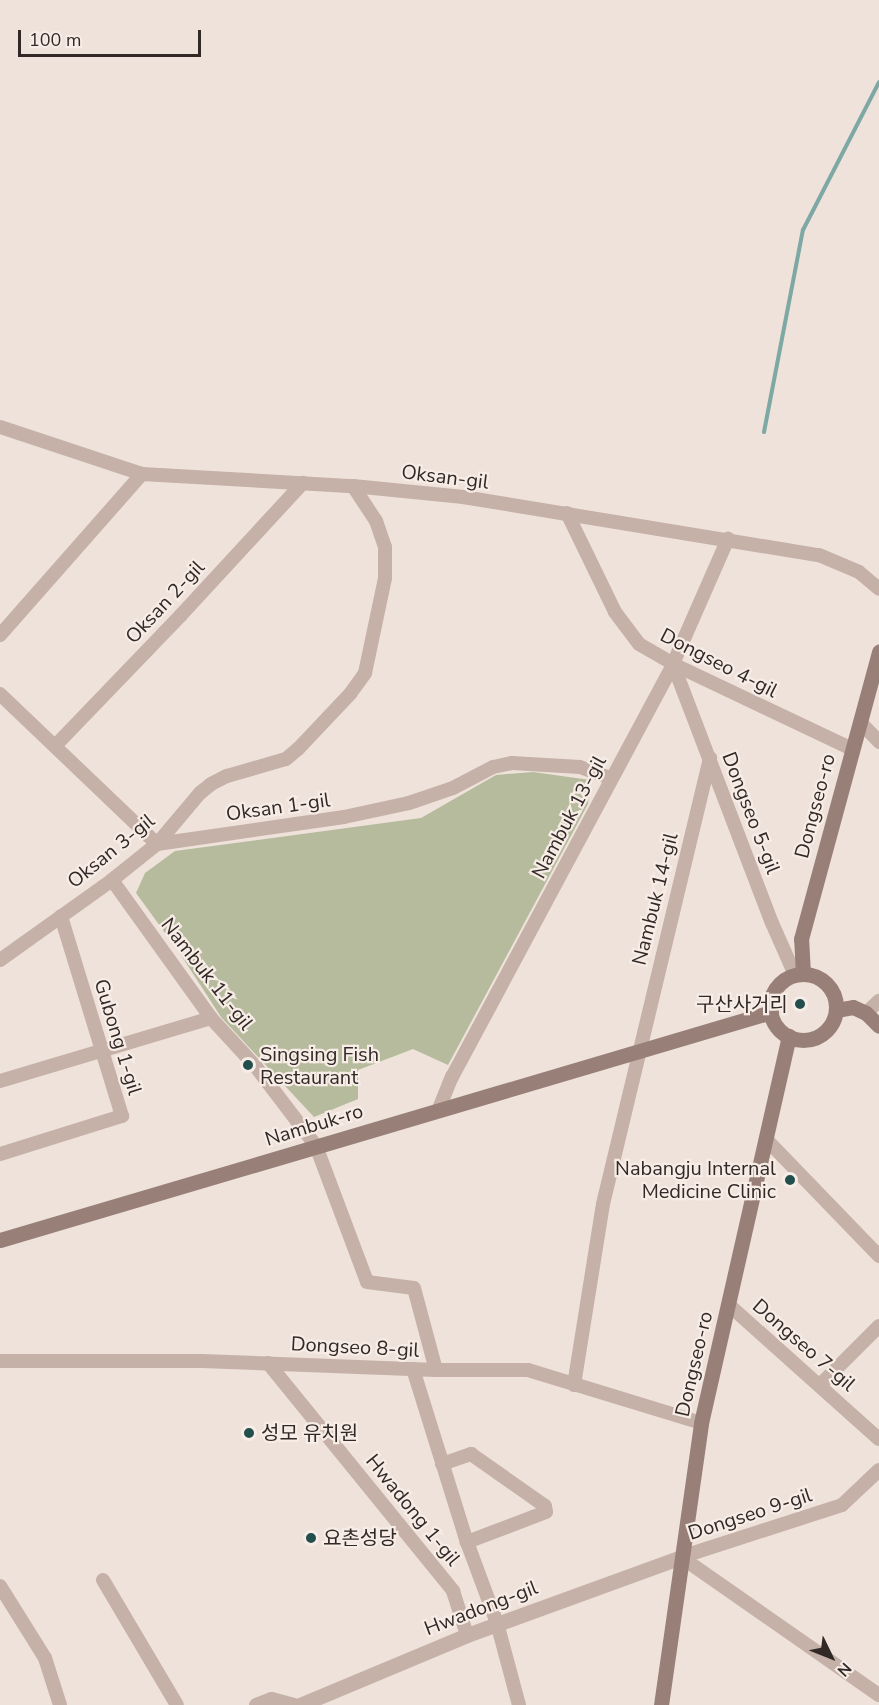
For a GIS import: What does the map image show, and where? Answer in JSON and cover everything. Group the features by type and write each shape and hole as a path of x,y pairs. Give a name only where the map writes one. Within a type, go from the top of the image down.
{"main road":[{"name":"Dongseo-ro","path":"799,974 801,939 879,651"},
{"path":"799,974 818,977 830,987 836,1010 831,1024 819,1035 804,1040 789,1036 777,1026 771,1012 776,989 799,974"},
{"path":"836,1010 853,1007 866,1013 879,1026"},
{"name":"Nambuk-ro","path":"0,1240 438,1111 640,1048 771,1012"},
{"name":"Dongseo-ro","path":"661,1705 701,1423 789,1036"}],"street":[{"name":"Oksan-gil","path":"0,427 142,474 353,486 463,497 728,538 819,555 859,572 879,589"},
{"path":"0,635 142,474"},
{"name":"Oksan 2-gil","path":"55,746 303,483"},
{"name":"Oksan 3-gil","path":"0,960 112,880 157,844 200,793 211,784 227,776 286,759 327,721 365,674 385,578 385,547 376,521 353,486"},
{"name":"Dongseo 4-gil","path":"567,513 615,612 639,644 673,664 852,749"},
{"name":"Nambuk 13-gil","path":"438,1111 452,1077 673,664 728,538"},
{"name":"Dongseo 5-gil","path":"673,664 772,923 799,974"},
{"path":"0,694 157,844"},
{"path":"860,722 879,742"},
{"name":"Nambuk 14-gil","path":"640,1048 710,758"},
{"name":"Oksan 1-gil","path":"157,844 344,817 409,803 453,788 493,767 512,763 580,767 611,778"},
{"name":"Nambuk 11-gil","path":"112,880 211,1018 256,1066 316,1146 367,1282 414,1288 436,1370"},
{"name":"Gubong 1-gil","path":"0,1154 122,1116 61,916"},
{"path":"866,1013 879,1001"},
{"path":"0,1081 211,1018"},
{"path":"574,1384 603,1204 640,1048"},
{"path":"766,1139 879,1256"},
{"name":"Dongseo 7-gil","path":"729,1305 821,1384 879,1439"},
{"path":"821,1384 879,1326"},
{"name":"Dongseo 8-gil","path":"0,1361 268,1363 436,1370 528,1370 701,1423"},
{"name":"Hwadong 1-gil","path":"268,1363 453,1591 467,1635"},
{"path":"413,1369 467,1542 497,1623 519,1705"},
{"path":"442,1464 471,1454 545,1506 546,1512 467,1542"},
{"name":"Dongseo 9-gil","path":"681,1557 842,1504 879,1470"},
{"name":"Hwadong-gil","path":"300,1705 497,1623 681,1557"},
{"name":"Dongseo 9-gil","path":"681,1557 879,1695"},
{"path":"103,1580 177,1705"},
{"path":"0,1586 45,1658 60,1705"},
{"path":"256,1705 272,1700 294,1705"}],"green space":[{"path":"533,772 590,780 588,804 448,1065 413,1049 358,1070 358,1099 314,1117 221,1017 179,952 136,893 145,873 175,851 421,818 496,775"}],"waterway":[{"path":"764,432 803,230 879,82"}],"place":[{"name":"구산사거리","path":"800,1004"},
{"name":"Singsing Fish Restaurant","path":"248,1065"},
{"name":"Nabangju Internal Medicine Clinic","path":"790,1180"},
{"name":"성모 유치원","path":"249,1433"},
{"name":"요촌성당","path":"311,1538"}]}
